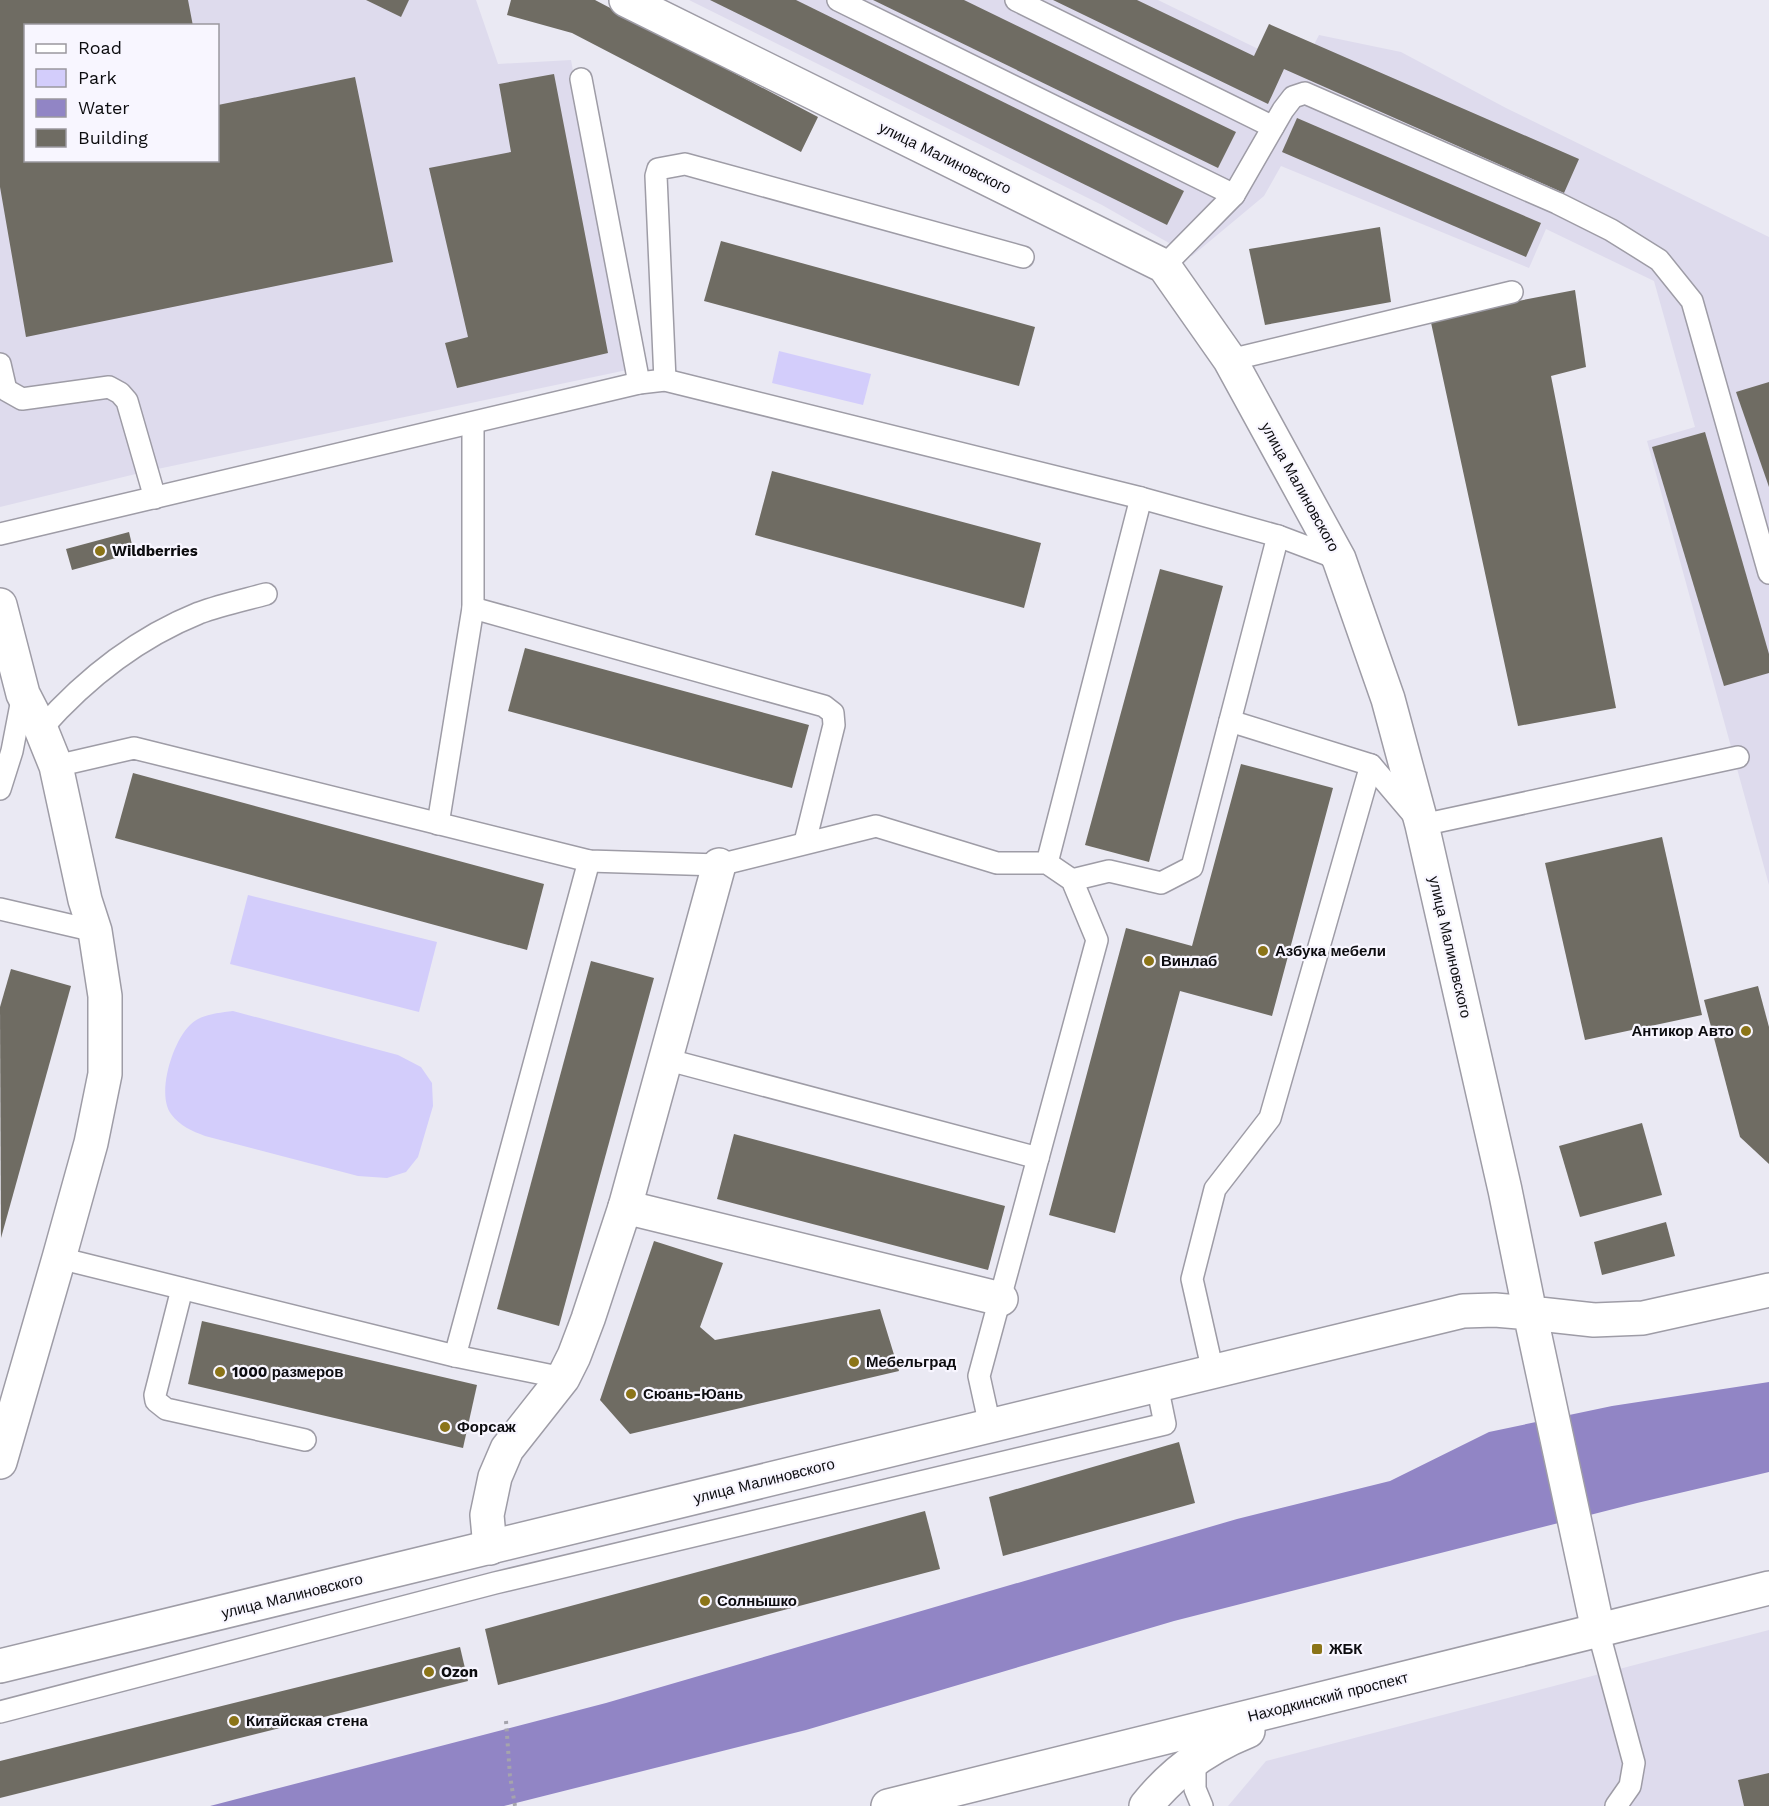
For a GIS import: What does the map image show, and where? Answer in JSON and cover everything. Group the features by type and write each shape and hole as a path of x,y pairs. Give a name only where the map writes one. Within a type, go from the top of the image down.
{"street":[{"name":"улица Малиновского","path":"626,0 1164,266 1230,360 1339,559 1388,699 1422,825 1505,1191 1530,1313"},
{"path":"0,605 23,694 56,766 85,900 95,931 105,996 105,1074 91,1143 0,1462"},
{"path":"490,1548 487,1515 495,1477 507,1449 563,1378 588,1319 625,1207 719,865"},
{"path":"625,1207 1000,1299"},
{"name":"улица Малиновского","path":"0,1666 1463,1311 1496,1310 1594,1320 1642,1318 1769,1290"},
{"path":"1530,1313 1599,1630"},
{"name":"Находкинский проспект","path":"888,1806 1769,1588"},
{"path":"1146,1806 1160,1788 1195,1758 1236,1736 1333,1696"},
{"path":"949,1806 1059,1764"}],"lane":[{"path":"838,0 1233,195"},
{"path":"1016,0 1273,127"},
{"path":"581,79 639,383"},
{"path":"1164,266 1233,195 1293,98 1305,93 1557,203 1611,230 1659,260 1692,301 1769,573"},
{"path":"666,380 656,176 658,169 686,164 1023,256"},
{"path":"1230,360 1512,292"},
{"path":"0,364 6,390 22,399 109,387 120,393 126,401 154,498"},
{"path":"0,534 639,383 666,380 1141,498 1278,536 1339,559"},
{"path":"438,824 473,608 473,423"},
{"path":"1047,863 1141,498"},
{"path":"1072,880 1109,871 1161,884 1192,867 1278,536"},
{"path":"41,729 90,680 133,646 200,613 266,594"},
{"path":"473,608 824,706 833,713 834,725 805,842"},
{"path":"0,789 12,751 23,694"},
{"path":"1230,721 1371,765 1422,825 1738,757"},
{"path":"56,766 134,748 589,861 719,865 876,826 997,863 1047,863 1072,880 1097,940 980,1376 990,1426"},
{"path":"1213,1372 1192,1279 1215,1190 1269,1118 1371,765"},
{"path":"455,1356 589,861"},
{"path":"0,909 95,931"},
{"path":"665,1059 1038,1158"},
{"path":"60,1258 455,1356 563,1378"},
{"path":"182,1289 155,1395 156,1401 166,1409 305,1440"},
{"path":"0,1712 495,1583 1165,1424 1157,1385"},
{"path":"490,1548 495,1583"},
{"path":"1599,1630 1634,1763 1630,1786 1616,1806"},
{"path":"1195,1758 1195,1789 1202,1806"}],"path":[{"path":"506,1721 510,1776 515,1806"}],"shaded area":[{"path":"0,0 476,0 498,64 571,60 627,370 148,471 0,507"},
{"path":"689,0 1158,0 1301,70 1319,35 1401,52 1506,108 1769,237 1769,885 1647,441 1695,427 1654,281 1546,229 1529,268 1281,166 1264,196 1192,256 1102,205"},
{"path":"1769,1630 1769,1806 1228,1806 1266,1761"}],"green space":[{"path":"779,351 871,374 863,405 772,383"},
{"path":"248,895 437,942 419,1012 230,964"},
{"path":"233,1011 398,1055 421,1067 432,1083 433,1106 418,1157 406,1172 387,1178 358,1176 205,1136 178,1122 171,1114 165,1094 168,1068 178,1043 190,1025 199,1018"}],"water":[{"path":"1769,1382 1769,1472 1637,1503 1174,1621 806,1730 504,1806 210,1806 606,1703 1237,1519 1390,1481 1489,1432 1612,1406"}],"building":[{"path":"0,0 188,0 193,24 24,24 24,162 219,162 219,105 355,77 393,262 26,337 0,187"},
{"path":"366,0 409,0 401,17"},
{"path":"511,0 595,0 818,117 801,152 572,33 507,15"},
{"path":"710,0 796,0 1184,191 1167,225"},
{"path":"873,0 964,0 1236,132 1218,168"},
{"path":"1053,0 1137,0 1254,56 1269,24 1579,159 1564,193 1284,69 1268,104"},
{"path":"554,74 608,353 457,388 445,343 468,337 429,168 511,152 499,84"},
{"path":"1297,118 1541,223 1526,257 1282,152"},
{"path":"1380,227 1391,302 1265,325 1249,249"},
{"path":"721,241 1035,327 1019,386 704,301"},
{"path":"1575,290 1586,367 1551,376 1616,708 1518,726 1430,318"},
{"path":"1769,382 1769,487 1736,392"},
{"path":"1705,432 1769,654 1769,673 1724,686 1652,447"},
{"path":"772,471 1041,543 1024,608 755,535"},
{"name":"Wildberries","path":"129,532 134,553 72,570 66,549"},
{"path":"1160,569 1223,586 1149,862 1085,845"},
{"path":"525,648 809,725 792,788 508,711"},
{"path":"1241,764 1333,788 1272,1016 1180,991 1115,1233 1049,1215 1126,928 1192,946"},
{"path":"133,773 544,884 527,950 115,838"},
{"path":"1662,837 1702,1015 1585,1040 1545,863"},
{"path":"591,961 654,978 559,1326 497,1309"},
{"path":"11,969 71,986 1,1238 0,1007"},
{"path":"1758,986 1769,1027 1769,1164 1740,1137 1704,1000"},
{"path":"1642,1123 1662,1195 1580,1217 1559,1146"},
{"path":"734,1134 1005,1206 988,1270 717,1199"},
{"path":"1666,1222 1675,1256 1602,1275 1594,1242"},
{"path":"654,1241 723,1263 700,1327 715,1340 880,1309 899,1371 630,1434 600,1400"},
{"path":"202,1321 477,1385 463,1448 188,1384"},
{"path":"1179,1442 1195,1503 1003,1556 989,1497"},
{"path":"925,1511 940,1569 498,1685 485,1629"},
{"name":"Китайская стена","path":"460,1647 468,1681 0,1798 0,1761"},
{"path":"1769,1773 1769,1806 1744,1806 1738,1780"}],"place":[{"name":"Wildberries","path":"100,551"},
{"name":"Азбука мебели","path":"1263,951"},
{"name":"Винлаб","path":"1149,961"},
{"name":"Антикор Авто","path":"1746,1031"},
{"name":"Мебельград","path":"854,1362"},
{"name":"1000 размеров","path":"220,1372"},
{"name":"Сюань-Юань","path":"631,1394"},
{"name":"Форсаж","path":"445,1427"},
{"name":"Солнышко","path":"705,1601"},
{"name":"ЖБК","path":"1317,1649"},
{"name":"Ozon","path":"429,1672"},
{"name":"Китайская стена","path":"234,1721"}]}
